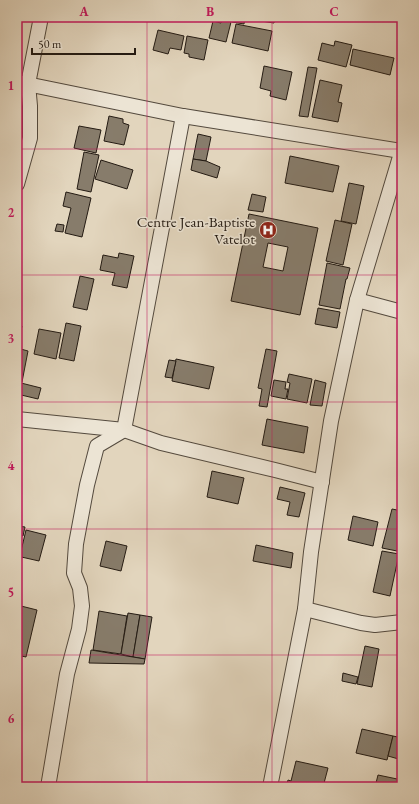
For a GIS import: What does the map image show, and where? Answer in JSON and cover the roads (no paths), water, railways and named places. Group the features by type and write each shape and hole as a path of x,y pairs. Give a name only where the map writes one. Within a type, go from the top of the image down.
{"street":[{"path":"17,184 30,138 30,106 22,83 41,17"},
{"path":"22,83 183,116 402,150 357,300 331,421 311,552 305,609 270,787"},
{"path":"48,787 67,674 79,629 82,606 80,588 74,573 76,544 86,485 97,446 124,430 183,116"},
{"path":"357,300 402,312"},
{"path":"17,419 124,430 161,443 322,482"},
{"path":"305,609 375,626 402,622"}],"place":[{"name":"Centre Jean-Baptiste Vatelot","path":"268,230"}]}
